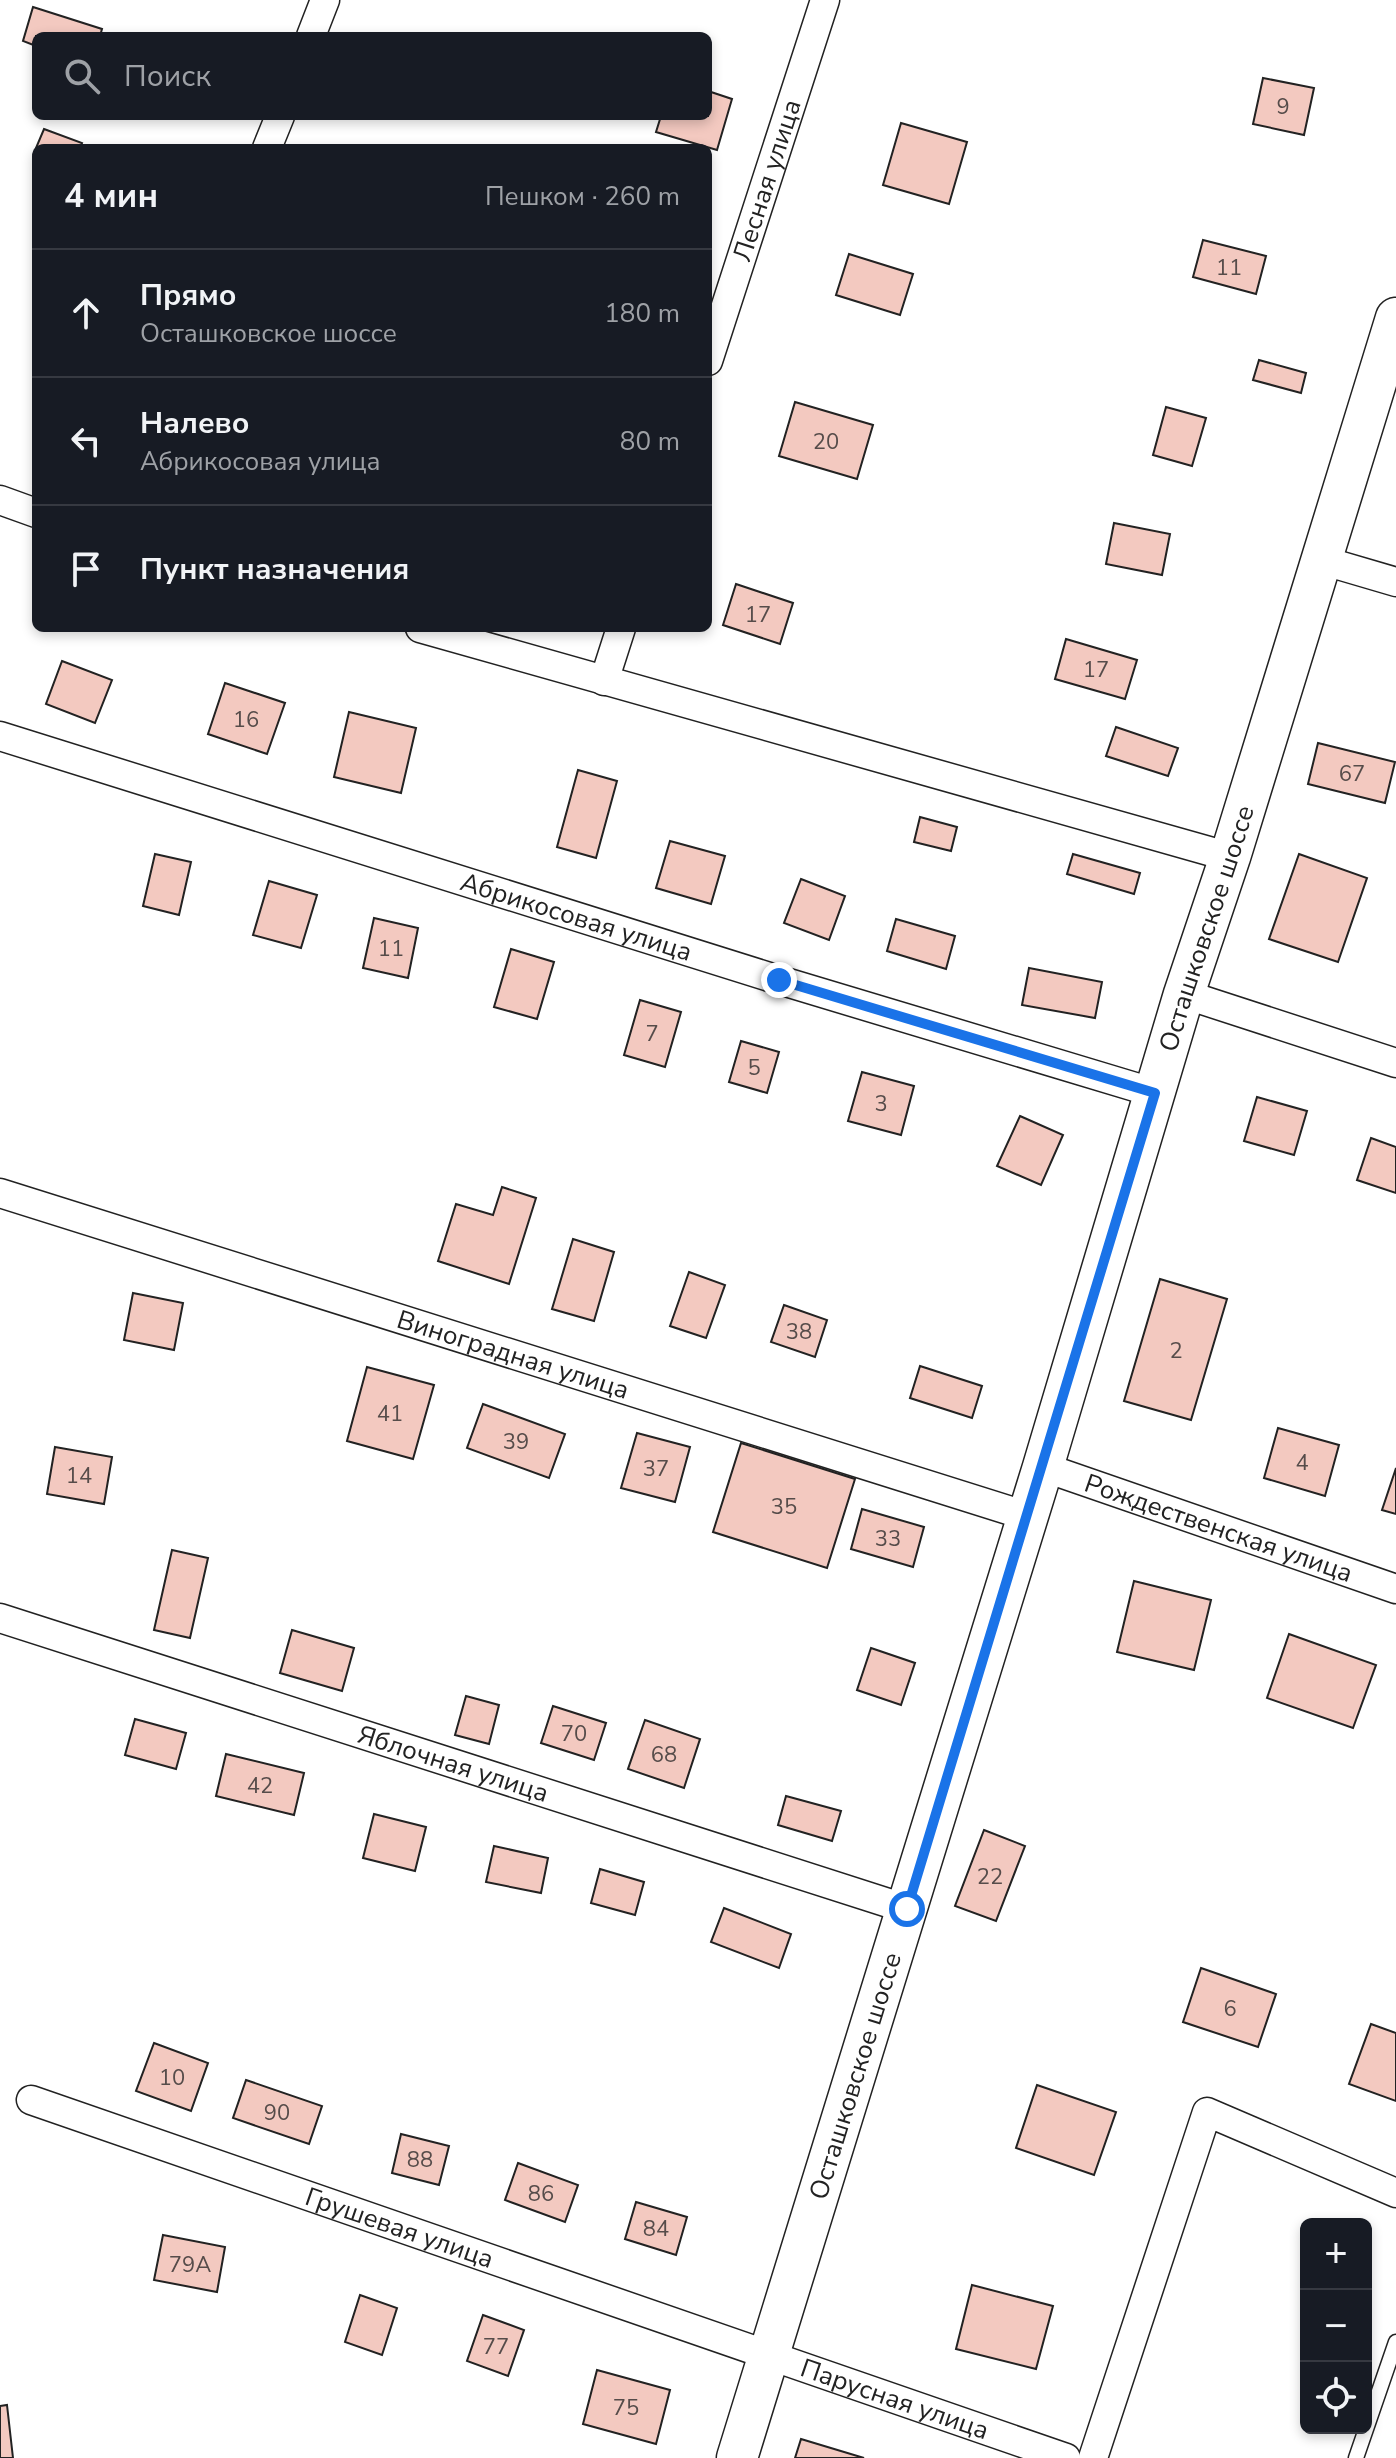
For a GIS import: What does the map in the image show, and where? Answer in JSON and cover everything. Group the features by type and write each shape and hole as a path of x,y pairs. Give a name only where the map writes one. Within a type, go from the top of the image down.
{"street":[{"path":"313,32 325,0"},
{"name":"Лесная улица","path":"712,349 825,0"},
{"path":"269,144 278,120"},
{"name":"Осташковское шоссе","path":"737,2458 1043,1467 1184,994 1230,857 1396,318"},
{"path":"0,500 32,512"},
{"path":"1321,560 1396,582"},
{"path":"434,632 1230,857"},
{"path":"604,681 620,632"},
{"name":"Абрикосовая улица","path":"0,736 779,980 1155,1093"},
{"path":"1184,994 1396,1063"},
{"name":"Виноградная улица","path":"0,1193 1027,1516"},
{"name":"Рождественская улица","path":"1043,1467 1396,1589"},
{"name":"Яблочная улица","path":"0,1618 907,1909"},
{"name":"Грушевая улица","path":"31,2100 769,2357"},
{"path":"1093,2458 1207,2112 1396,2193"},
{"name":"Парусная улица","path":"769,2357 1066,2458"}],"lane":[{"path":"1356,2458 1396,2342"}],"building":[{"path":"33,7 102,29 101,32 32,32 32,44 23,41"},
{"path":"1263,78 1314,88 1304,135 1253,124"},
{"path":"712,92 732,99 717,150 712,149 712,144 697,144 656,132 660,120 712,120"},
{"path":"901,123 967,142 949,204 883,185"},
{"path":"44,129 82,143 82,144 38,144"},
{"path":"1203,240 1266,256 1256,294 1193,277"},
{"path":"849,254 913,274 900,315 836,295"},
{"path":"1259,360 1306,373 1301,393 1253,380"},
{"path":"795,402 873,425 857,479 779,456"},
{"path":"1166,407 1206,418 1192,466 1153,455"},
{"path":"1114,523 1170,534 1162,575 1106,564"},
{"path":"736,584 793,603 780,644 723,625"},
{"path":"1066,639 1137,660 1125,699 1055,679"},
{"path":"62,661 112,680 95,723 46,704"},
{"path":"225,683 285,703 267,754 208,734"},
{"path":"349,712 416,728 401,793 334,777"},
{"path":"1116,727 1178,748 1168,776 1106,756"},
{"path":"1318,743 1395,762 1385,803 1308,784"},
{"path":"578,770 617,781 596,858 557,847"},
{"path":"920,817 957,827 951,851 914,842"},
{"path":"670,841 725,856 711,904 656,888"},
{"path":"155,854 191,862 179,915 143,906"},
{"path":"1073,854 1140,873 1134,894 1067,874"},
{"path":"1299,854 1367,878 1338,962 1269,939"},
{"path":"801,879 845,896 829,940 784,923"},
{"path":"269,881 317,895 301,948 253,935"},
{"path":"374,918 418,928 408,978 363,968"},
{"path":"896,919 955,936 946,969 887,951"},
{"path":"511,949 554,962 537,1019 494,1007"},
{"path":"1029,968 1102,982 1095,1018 1022,1005"},
{"path":"640,1000 681,1012 665,1067 624,1055"},
{"path":"741,1041 779,1052 767,1093 729,1082"},
{"path":"862,1072 914,1086 901,1135 848,1121"},
{"path":"1257,1097 1307,1111 1294,1155 1244,1141"},
{"path":"1020,1116 1063,1135 1041,1185 997,1166"},
{"path":"1371,1138 1396,1147 1396,1193 1357,1180"},
{"path":"502,1187 536,1198 509,1284 438,1261 456,1204 493,1215"},
{"path":"573,1239 614,1252 594,1321 552,1309"},
{"path":"689,1272 725,1285 706,1338 670,1326"},
{"path":"1160,1279 1227,1299 1191,1420 1124,1401"},
{"path":"133,1293 183,1303 174,1350 124,1340"},
{"path":"784,1305 827,1320 815,1357 771,1342"},
{"path":"920,1366 982,1386 972,1418 910,1398"},
{"path":"367,1367 434,1385 413,1459 347,1441"},
{"path":"483,1404 565,1434 549,1478 467,1448"},
{"path":"1278,1428 1339,1445 1325,1496 1264,1478"},
{"path":"637,1433 690,1447 675,1502 621,1488"},
{"path":"741,1443 855,1479 827,1568 713,1532"},
{"path":"55,1447 112,1457 104,1504 47,1494"},
{"path":"1396,1468 1396,1514 1382,1510"},
{"path":"862,1509 924,1527 913,1567 851,1549"},
{"path":"172,1550 208,1558 190,1638 154,1630"},
{"path":"1134,1581 1211,1600 1194,1670 1117,1652"},
{"path":"292,1630 354,1648 342,1691 280,1673"},
{"path":"1289,1634 1376,1665 1353,1728 1267,1698"},
{"path":"871,1648 915,1663 901,1705 857,1690"},
{"path":"466,1696 499,1705 489,1744 455,1735"},
{"path":"553,1706 606,1723 594,1760 541,1743"},
{"path":"135,1719 186,1733 176,1769 125,1755"},
{"path":"645,1720 700,1739 684,1788 628,1769"},
{"path":"226,1754 304,1773 294,1815 216,1796"},
{"path":"786,1796 841,1811 832,1841 778,1825"},
{"path":"374,1814 426,1827 415,1871 363,1858"},
{"path":"984,1830 1025,1846 996,1921 955,1906"},
{"path":"494,1846 548,1858 541,1893 486,1882"},
{"path":"600,1869 644,1882 635,1915 591,1903"},
{"path":"724,1908 791,1934 779,1968 711,1942"},
{"path":"1201,1968 1276,1994 1258,2047 1183,2022"},
{"path":"1371,2024 1396,2033 1396,2101 1349,2084"},
{"path":"154,2043 208,2063 191,2111 136,2091"},
{"path":"246,2080 322,2106 309,2144 233,2118"},
{"path":"1037,2085 1116,2112 1094,2175 1016,2148"},
{"path":"401,2134 449,2146 439,2185 392,2173"},
{"path":"518,2163 578,2185 565,2222 505,2200"},
{"path":"636,2202 687,2217 676,2255 625,2239"},
{"path":"163,2235 225,2247 217,2292 154,2280"},
{"path":"972,2285 1053,2306 1036,2369 956,2349"},
{"path":"360,2295 397,2308 382,2355 345,2342"},
{"path":"483,2315 524,2330 508,2376 467,2361"},
{"path":"597,2370 670,2390 656,2444 583,2424"},
{"path":"7,2405 13,2458 0,2458 0,2406"},
{"path":"801,2439 864,2458 795,2458"}],"route":[{"path":"779,980 1155,1093 907,1909"}]}
